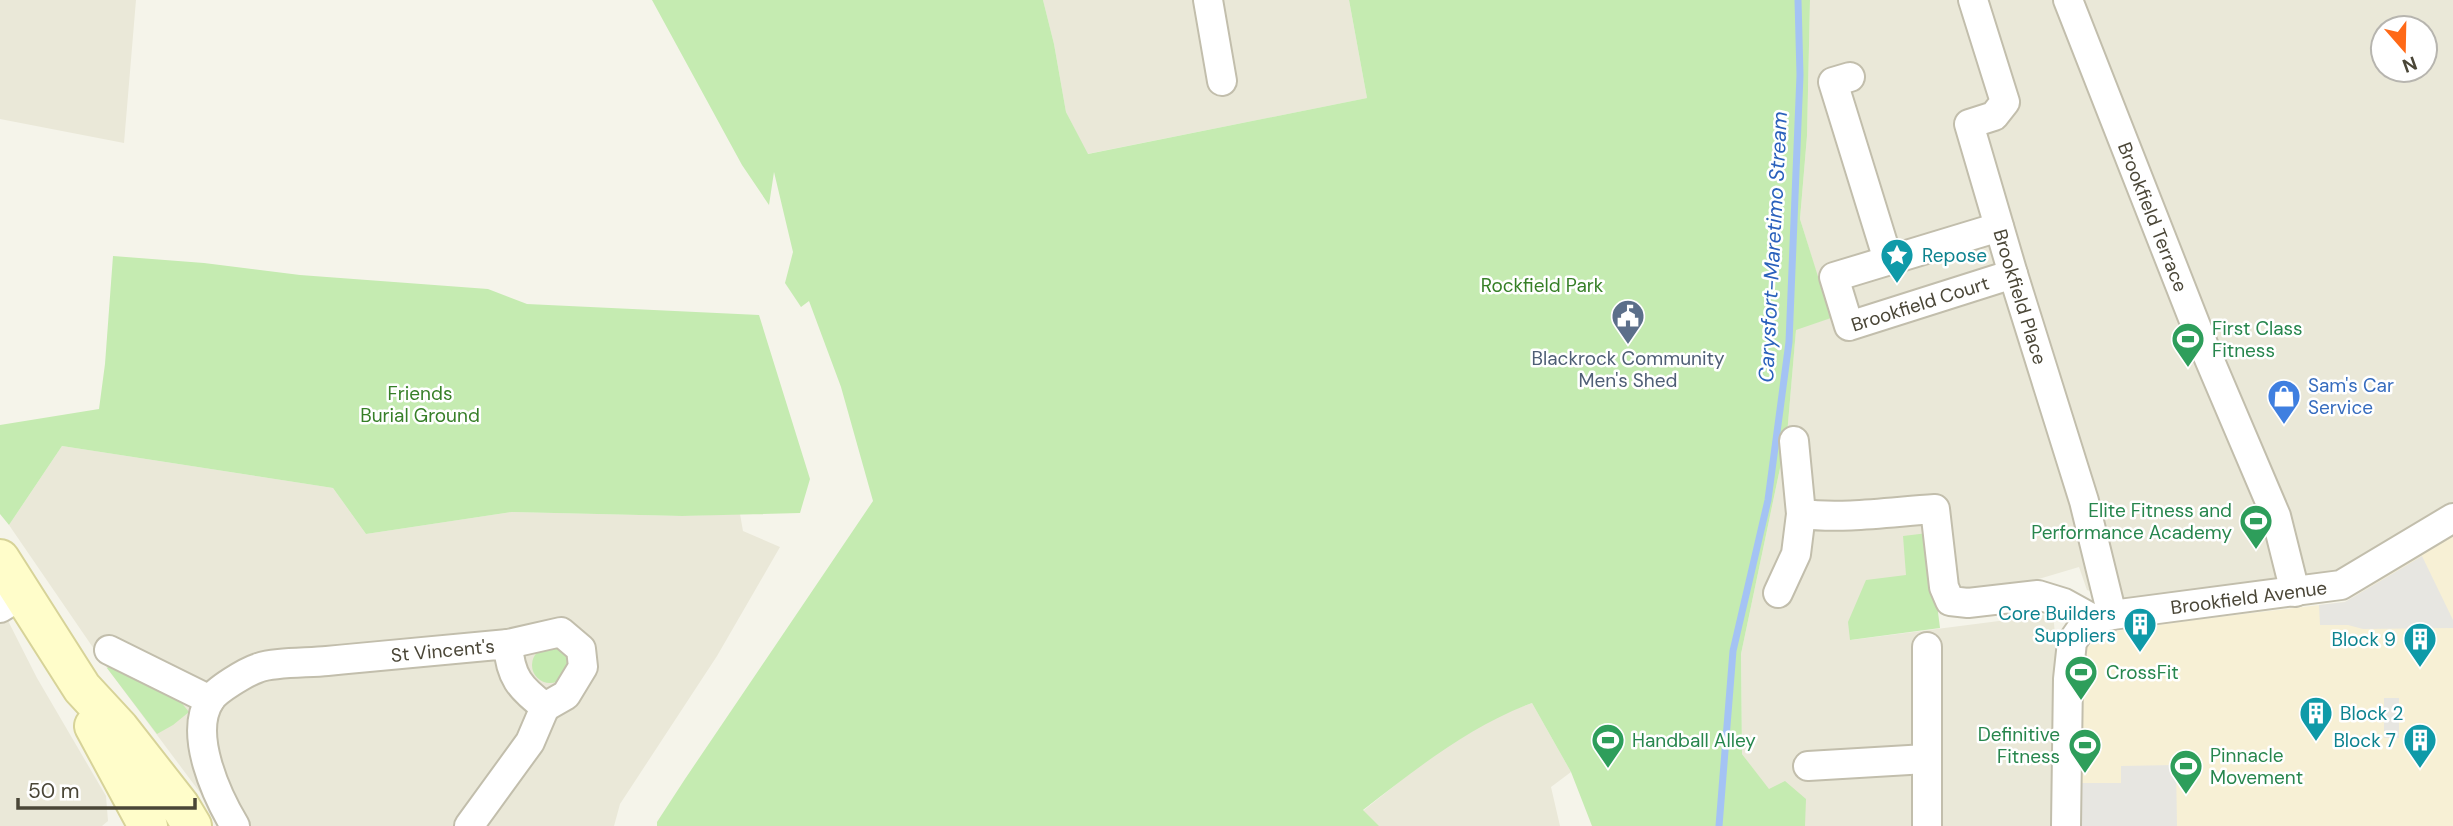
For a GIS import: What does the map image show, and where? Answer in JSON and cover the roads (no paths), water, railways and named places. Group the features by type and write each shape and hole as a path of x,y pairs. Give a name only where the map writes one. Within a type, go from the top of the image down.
{"main road":[{"path":"0,559 11,601 82,688 119,727 180,806 192,826"},
{"path":"82,688 88,715 148,826"}],"street":[{"path":"1208,0 1222,81"},
{"name":"Brookfield Place","path":"1973,0 2005,102 1994,116 1969,124 2084,501 2102,617"},
{"name":"Brookfield Terrace","path":"2068,0 2207,354 2276,516 2295,592"},
{"path":"1850,76 1833,82 1888,260"},
{"name":"Brookfield Court","path":"1999,227 1834,278 1849,326 2013,274"},
{"path":"1778,593 1796,554 1801,514 1794,441"},
{"path":"1801,514 1866,515 1935,509 1944,587 1950,601 1968,603 2038,595 2102,617"},
{"name":"Brookfield Avenue","path":"2102,617 2341,585 2453,518"},
{"path":"2066,826 2068,679 2072,642 2081,629 2102,617"},
{"path":"469,826 530,742 545,707 566,695 583,667 580,649 561,632 508,644"},
{"name":"St Vincent's","path":"210,699 259,667 508,644 509,662 522,689 545,707"},
{"path":"1927,648 1927,826"},
{"path":"109,650 210,699 201,732 206,761 235,826"},
{"path":"1808,766 1926,759"}],"waterway":[{"name":"Carysfort-Maretimo Stream","path":"1719,826 1733,651 1768,500 1789,342 1800,75 1798,0"}],"place":[{"name":"Repose","path":"1897,285"},
{"name":"Blackrock Community Men's Shed","path":"1628,346"},
{"name":"First Class Fitness","path":"2188,369"},
{"name":"Sam's Car Service","path":"2284,426"},
{"name":"Elite Fitness and Performance Academy","path":"2256,551"},
{"name":"Core Builders Suppliers","path":"2140,654"},
{"name":"Block 9","path":"2420,669"},
{"name":"CrossFit","path":"2081,702"},
{"name":"Block 2","path":"2316,743"},
{"name":"Handball Alley","path":"1608,770"},
{"name":"Block 7","path":"2420,770"},
{"name":"Definitive Fitness","path":"2085,775"},
{"name":"Pinnacle Movement","path":"2186,796"}],"park label":[{"name":"Rockfield Park","path":"1542,285"},
{"name":"Friends Burial Ground","path":"420,404"}]}
